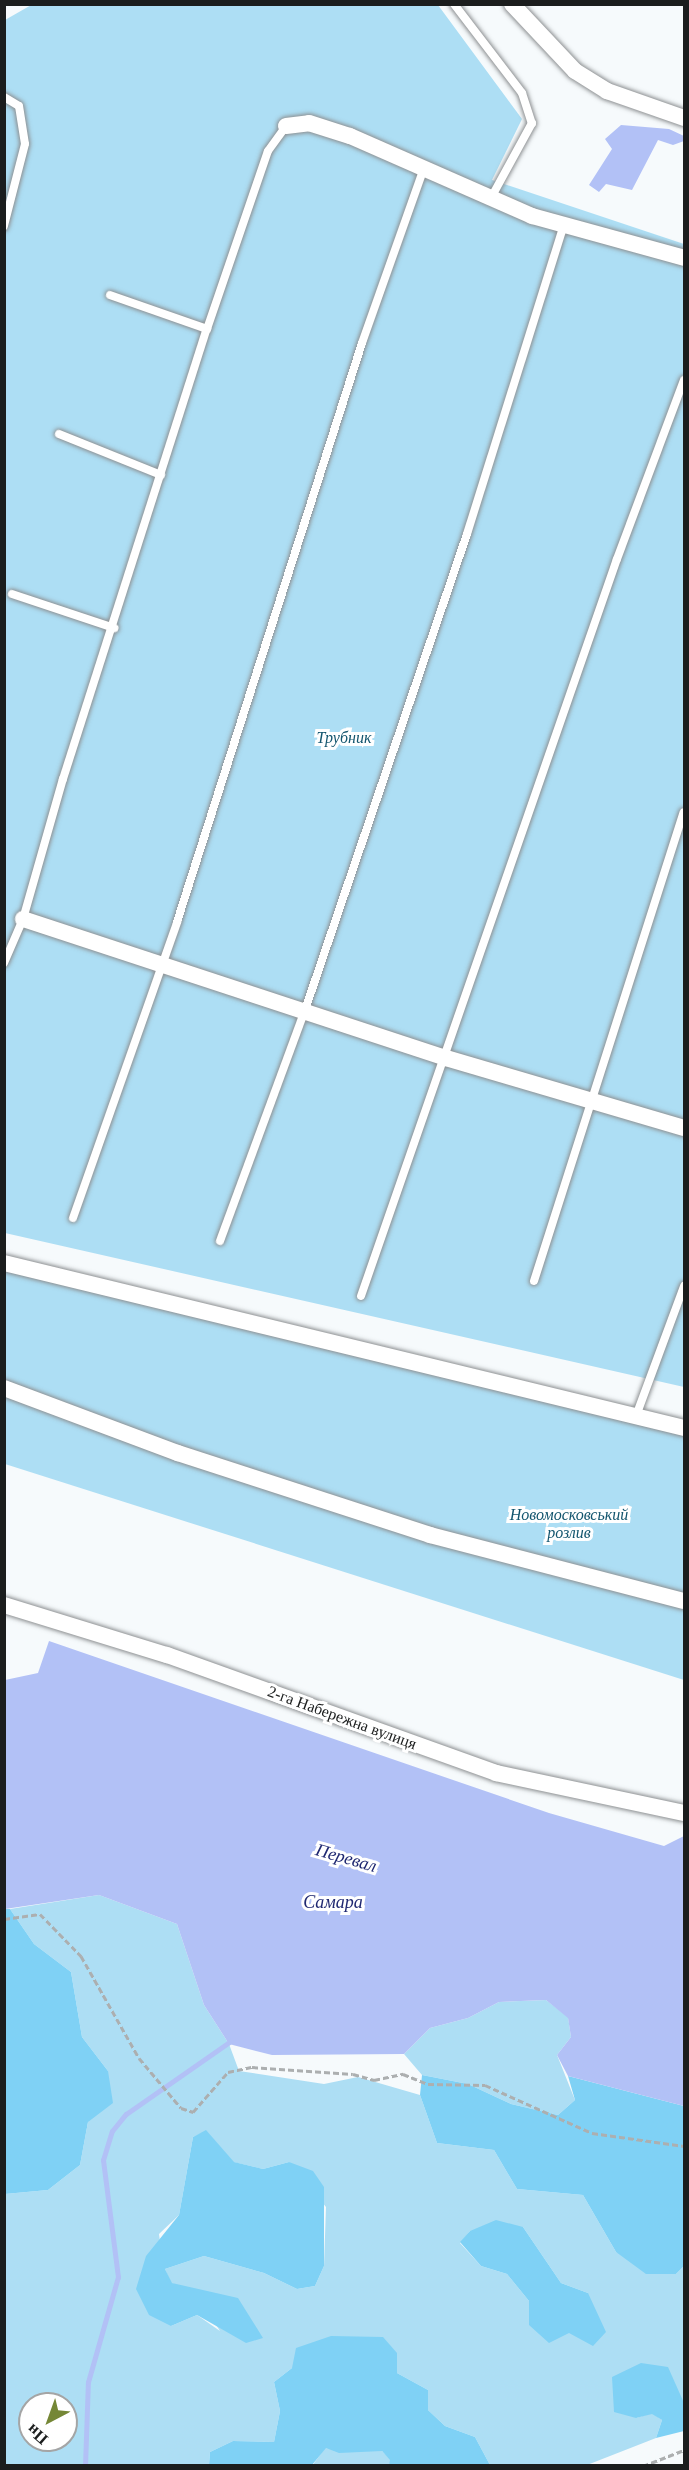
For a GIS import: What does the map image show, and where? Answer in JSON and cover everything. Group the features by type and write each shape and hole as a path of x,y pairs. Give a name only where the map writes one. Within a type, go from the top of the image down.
{"street":[{"path":"512,4 575,70 607,91 684,118"},
{"path":"286,126 309,123 350,136 491,198 564,225 684,258"},
{"path":"23,919 446,1058 591,1103 684,1128"},
{"path":"4,1263 684,1428"},
{"path":"4,1388 178,1453 429,1535 684,1601"},
{"name":"2-га Набережна вулиця","path":"4,1605 167,1655 496,1773 684,1813"}],"lane":[{"path":"454,4 522,93 532,123 491,198"},
{"path":"4,97 19,106 25,144 4,226"},
{"path":"4,963 23,919 49,825 114,628 207,329 268,151 286,126"},
{"path":"73,1218 158,964 177,922 362,343 424,168"},
{"path":"220,1241 304,1012 467,534 564,225"},
{"path":"110,295 207,329"},
{"path":"361,1296 446,1058 618,559 684,380"},
{"path":"59,434 161,475"},
{"path":"12,594 114,628"},
{"path":"534,1281 684,812"},
{"path":"636,1416 684,1286"}],"path":[{"path":"4,1918 40,1914 81,1956 139,2058 181,2108 193,2112 228,2072 252,2067 353,2074 374,2080 404,2074 428,2084 485,2085 592,2133 684,2146"},
{"path":"643,2466 684,2450"}],"green space":[{"name":"Трубник","path":"33,4 438,5 522,119 492,180 684,244 684,1387 5,1233 5,20"},
{"name":"Новомосковський розлив","path":"4,1269 684,1434 684,1680 5,1464"},
{"path":"99,1895 177,1924 204,2005 229,2044 239,2071 324,2084 358,2077 420,2095 437,2143 494,2150 517,2189 583,2195 616,2252 676,2274 684,2266 684,2403 676,2392 636,2418 652,2413 662,2420 656,2438 587,2465 490,2465 475,2437 445,2426 428,2410 428,2390 397,2373 397,2353 292,2368 274,2382 280,2411 274,2442 233,2441 210,2452 209,2465 5,2466 5,2194 48,2190 80,2165 88,2122 108,2071 82,2037 71,1972 34,1944 10,1909","holes":["206,2131 233,2162 263,2169 289,2162 326,2207 324,2266 315,2286 297,2289 264,2273 204,2256 165,2269 171,2283 193,2290 220,2331 197,2315 171,2326 159,2234 179,2215 193,2137","523,2227 561,2283 588,2293 529,2325 529,2301 507,2274 481,2266 460,2243 470,2231"]},
{"path":"546,2000 568,2017 571,2037 557,2055 575,2100 558,2115 511,2104 468,2084 422,2075 404,2054 430,2028 468,2018 499,2002"},
{"path":"325,2448 382,2451 391,2460 389,2465 312,2466"}],"shaded area":[{"path":"4,1909 10,1909 34,1944 71,1972 82,2037 108,2071 113,2103 88,2122 80,2165 48,2190 5,2194"},
{"path":"422,2075 468,2084 511,2104 558,2115 575,2100 568,2076 684,2106 684,2266 676,2274 646,2274 616,2252 583,2195 517,2189 494,2150 437,2143 420,2095"},
{"path":"206,2130 234,2162 263,2169 289,2162 313,2171 324,2187 324,2266 315,2286 297,2289 264,2273 204,2256 165,2269 172,2283 238,2298 263,2338 246,2343 197,2315 171,2326 149,2315 136,2289 146,2256 179,2215 193,2137"},
{"path":"496,2220 523,2227 561,2283 588,2293 606,2332 593,2346 569,2333 549,2343 529,2325 529,2301 507,2274 481,2266 460,2242 470,2231"},
{"path":"331,2336 383,2337 397,2353 397,2373 428,2390 428,2410 445,2426 475,2437 490,2465 389,2465 390,2460 382,2451 339,2453 326,2448 312,2465 209,2465 210,2452 233,2441 274,2442 280,2411 274,2382 292,2368 296,2348"},
{"path":"641,2363 668,2367 684,2403 684,2431 656,2438 662,2420 652,2414 636,2418 614,2412 612,2377"}],"water":[{"path":"621,125 669,129 684,136 684,141 673,145 658,140 632,190 606,184 599,192 589,185 612,149 605,139"},
{"name":"Самара","path":"49,1641 549,1813 664,1846 684,1836 684,2106 568,2076 557,2055 571,2037 568,2018 546,2000 499,2002 468,2018 430,2028 404,2054 272,2055 229,2044 204,2005 177,1924 99,1895 5,1909 5,1680 38,1673"}],"waterway":[{"path":"85,2466 88,2382 118,2277 103,2160 112,2131 126,2114 232,2040"}],"water label":[{"name":"Перевал","path":"346,1858"}]}
